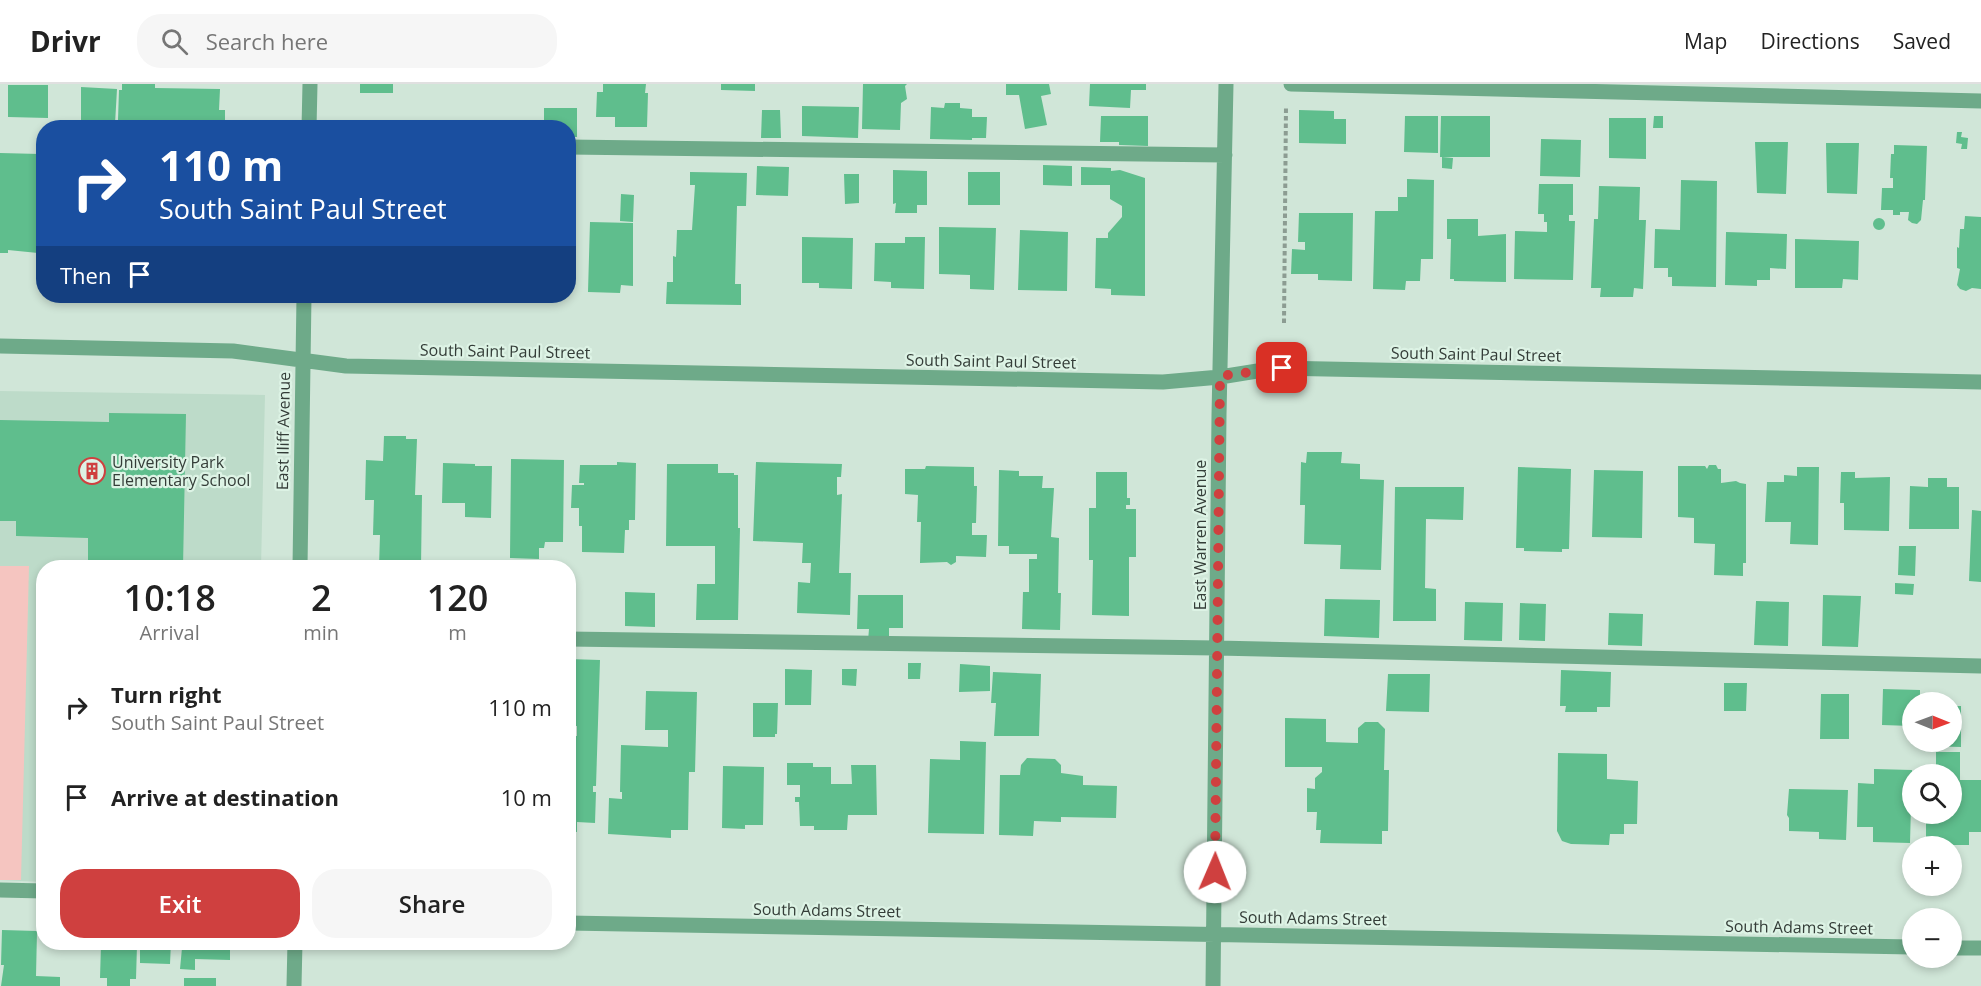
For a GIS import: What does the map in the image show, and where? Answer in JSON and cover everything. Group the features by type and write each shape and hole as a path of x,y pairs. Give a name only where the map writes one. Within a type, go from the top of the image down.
{"street":[{"path":"309,120 310,84"},
{"name":"East Warren Avenue","path":"1213,986 1226,84"},
{"path":"1288,90 1981,101"},
{"path":"576,147 1225,155"},
{"name":"East Iliff Avenue","path":"300,560 304,303"},
{"name":"South Saint Paul Street","path":"0,346 233,351 302,358 346,366 1163,382 1276,368 1981,382"},
{"path":"576,639 1217,648 1981,666"},
{"path":"0,890 36,891"},
{"name":"South Adams Street","path":"576,923 1902,947"},
{"path":"1962,948 1981,948"},
{"path":"294,986 295,950"}],"path":[{"path":"1284,323 1288,90"}],"shaded area":[{"path":"0,391 265,395 261,560 36,560 36,882 0,880"},
{"path":"0,566 29,566 21,880 0,880"}],"building":[{"path":"122,84 155,84 155,88 220,89 219,110 225,110 225,120 118,120 119,90 122,90"},
{"path":"360,84 393,84 393,93 360,93"},
{"path":"603,84 646,84 647,127 615,127 615,117 596,117 597,92 603,92"},
{"path":"721,84 755,84 755,91 721,90"},
{"path":"863,84 907,84 905,86 907,99 901,103 900,130 862,129"},
{"path":"1006,84 1049,84 1051,94 1041,96 1047,125 1025,129 1019,95 1006,95"},
{"path":"1090,84 1146,84 1146,90 1131,90 1130,108 1089,106"},
{"path":"8,85 48,85 48,118 8,117"},
{"path":"81,87 117,89 115,120 81,120"},
{"path":"945,103 960,103 960,108 972,109 972,117 987,117 986,138 930,139 931,107 944,108"},
{"path":"802,106 859,107 858,138 802,136"},
{"path":"544,108 577,108 577,137 576,120 544,120"},
{"path":"762,110 780,110 781,138 761,138"},
{"path":"1299,110 1334,111 1334,119 1346,119 1346,144 1299,143"},
{"path":"1101,116 1148,116 1148,146 1100,142"},
{"path":"1405,116 1438,116 1438,153 1404,152"},
{"path":"1441,116 1490,116 1490,157 1440,157"},
{"path":"1654,116 1663,116 1663,128 1653,128"},
{"path":"1609,118 1646,118 1646,159 1609,158"},
{"path":"1957,132 1962,132 1961,137 1968,138 1967,149 1961,149 1962,144 1956,143"},
{"path":"1541,139 1581,140 1580,177 1540,176"},
{"path":"1755,142 1788,142 1786,194 1757,193"},
{"path":"1826,143 1859,143 1857,194 1827,193"},
{"path":"1894,145 1927,146 1925,200 1923,200 1921,220 1917,224 1908,220 1909,212 1893,215 1893,210 1881,210 1882,188 1893,188 1893,178 1890,178 1891,154 1894,154"},
{"path":"0,153 36,154 36,253 8,250 8,253 0,253"},
{"path":"1442,157 1453,158 1452,169 1442,168"},
{"path":"1043,165 1072,166 1072,186 1043,185"},
{"path":"757,166 789,167 788,196 756,195"},
{"path":"1081,167 1111,168 1111,171 1120,170 1145,178 1145,296 1111,295 1111,289 1095,288 1096,238 1108,238 1108,233 1122,217 1122,206 1110,199 1110,185 1081,185"},
{"path":"893,170 927,171 927,205 917,205 917,213 895,213"},
{"path":"690,172 747,173 746,206 737,206 735,284 741,284 741,305 666,304 667,282 673,282 673,256 676,257 677,230 692,230 695,185 690,185"},
{"path":"968,172 1000,172 1000,205 968,205"},
{"path":"844,174 859,174 859,203 845,204"},
{"path":"1407,179 1434,180 1433,259 1421,259 1420,281 1406,281 1405,290 1373,289 1375,211 1398,211 1398,197 1407,197"},
{"path":"1681,180 1717,181 1716,287 1672,286 1672,277 1668,277 1668,268 1654,268 1655,229 1680,230"},
{"path":"1539,184 1573,184 1573,215 1569,215 1569,221 1575,221 1573,280 1514,279 1515,231 1547,232 1544,214 1538,214"},
{"path":"1599,186 1640,187 1639,220 1646,220 1643,289 1634,288 1633,297 1600,297 1601,288 1591,288 1594,219 1598,219"},
{"path":"621,194 634,195 633,222 620,221"},
{"path":"1299,213 1353,213 1352,281 1318,280 1318,274 1291,274 1292,249 1305,250 1305,242 1298,242"},
{"path":"1965,216 1981,217 1981,289 1972,288 1966,291 1957,285 1960,269 1957,268 1957,247 1959,248 1960,229 1964,229"},
{"path":"1881,218 1885,224 1881,230 1877,230 1873,222"},
{"path":"1447,219 1478,219 1478,236 1506,234 1506,282 1450,279 1451,239 1447,239"},
{"path":"590,222 633,223 633,286 621,285 620,293 588,292"},
{"path":"939,227 996,228 994,290 970,289 970,275 939,274"},
{"path":"1020,230 1068,232 1067,291 1018,290"},
{"path":"1726,232 1787,234 1786,269 1770,268 1770,280 1757,280 1757,286 1725,285"},
{"path":"802,237 853,238 852,289 819,288 819,283 802,283"},
{"path":"905,237 925,237 924,289 891,288 891,282 874,281 875,243 905,243"},
{"path":"1795,239 1859,241 1858,280 1843,279 1842,288 1795,288"},
{"name":"University Park Elementary School","path":"109,413 186,414 183,560 88,560 88,538 16,536 16,521 0,521 0,420 109,422"},
{"path":"384,436 406,436 406,439 417,439 415,495 422,495 421,560 379,560 380,535 373,535 374,500 365,500 366,460 383,461"},
{"path":"1307,452 1342,452 1341,463 1360,464 1360,479 1384,480 1381,570 1340,569 1341,545 1304,544 1305,505 1300,505 1301,462 1306,463"},
{"path":"511,459 564,460 563,542 545,542 544,548 539,548 539,559 510,558"},
{"path":"617,462 636,463 635,520 629,520 629,530 625,530 624,553 582,552 579,508 571,508 572,485 584,485 584,483 579,483 580,465 617,465"},
{"path":"756,462 842,464 841,477 837,477 837,495 842,494 839,573 851,573 850,615 797,613 798,582 810,583 811,563 802,563 803,543 753,541"},
{"path":"443,463 492,466 491,518 465,517 465,503 442,503"},
{"path":"667,464 718,464 718,473 738,475 738,528 740,528 738,620 696,620 697,584 715,584 715,546 666,546"},
{"path":"1709,465 1716,465 1718,469 1721,469 1721,483 1736,481 1746,484 1746,563 1743,563 1743,576 1714,575 1715,544 1694,543 1694,518 1678,517 1678,466 1705,466 1707,469"},
{"path":"926,466 974,467 974,486 977,486 976,523 972,523 972,535 987,535 986,557 956,556 956,562 951,565 947,562 920,563 921,522 917,522 918,495 905,494 905,469 925,469"},
{"path":"1518,467 1571,469 1569,549 1562,549 1562,552 1524,551 1524,548 1516,548"},
{"path":"1797,467 1819,467 1818,545 1790,544 1791,522 1765,522 1767,482 1784,482 1784,475 1797,476"},
{"path":"999,470 1019,471 1019,476 1043,476 1042,488 1054,488 1051,537 1059,538 1060,630 1022,629 1023,592 1029,592 1029,559 1037,559 1037,554 1009,554 1009,546 998,546"},
{"path":"1594,470 1643,471 1642,538 1592,537"},
{"path":"1096,472 1127,472 1127,498 1130,498 1130,505 1126,505 1126,509 1136,509 1136,557 1129,557 1129,616 1092,615 1093,560 1089,560 1089,508 1096,508"},
{"path":"1841,472 1855,472 1855,478 1890,477 1889,531 1844,530 1844,503 1840,503"},
{"path":"1928,478 1947,478 1947,487 1959,487 1959,529 1909,529 1910,486 1928,487"},
{"path":"1395,487 1464,487 1463,520 1426,519 1425,588 1436,589 1436,621 1393,621"},
{"path":"1972,510 1981,511 1981,582 1969,581"},
{"path":"1899,546 1916,546 1915,576 1898,575"},
{"path":"1895,583 1914,584 1913,595 1895,594"},
{"path":"625,592 655,593 655,627 625,626"},
{"path":"858,595 903,595 903,628 889,628 889,641 868,641 869,629 857,629"},
{"path":"1823,595 1861,596 1858,647 1822,646"},
{"path":"1325,599 1380,600 1379,638 1324,636"},
{"path":"1756,601 1789,602 1788,646 1754,645"},
{"path":"1465,602 1503,603 1502,641 1464,640"},
{"path":"1520,603 1546,604 1545,641 1519,640"},
{"path":"1609,613 1643,614 1642,646 1608,645"},
{"path":"576,659 600,660 596,786 593,786 593,792 596,792 595,823 577,822 577,832 576,736"},
{"path":"908,663 921,663 920,679 908,679"},
{"path":"960,664 990,666 990,691 959,692"},
{"path":"785,669 812,670 811,705 785,705"},
{"path":"842,669 857,669 856,686 842,685"},
{"path":"1561,670 1611,672 1610,707 1597,707 1597,712 1565,712 1566,706 1560,706"},
{"path":"993,672 1041,674 1039,736 994,736 996,703 991,703"},
{"path":"1388,674 1430,674 1429,712 1386,711"},
{"path":"1724,683 1747,683 1746,711 1724,711"},
{"path":"1883,689 1920,690 1920,692 1902,692 1902,726 1882,725"},
{"path":"646,691 697,692 695,772 689,772 688,830 671,830 671,838 608,834 609,798 622,799 622,792 620,792 621,745 668,747 668,730 645,730"},
{"path":"1821,694 1849,694 1849,739 1820,739"},
{"path":"753,703 778,703 775,737 753,737"},
{"path":"1285,718 1326,719 1326,742 1358,743 1358,728 1365,722 1378,722 1385,729 1384,770 1389,770 1388,831 1382,831 1382,844 1320,843 1321,830 1316,830 1317,812 1307,812 1307,788 1315,789 1315,778 1322,772 1322,767 1285,767"},
{"path":"960,741 986,742 984,834 928,833 930,759 960,760"},
{"path":"1936,752 1960,752 1960,764 1936,764"},
{"path":"1558,753 1607,754 1607,779 1638,781 1637,824 1624,824 1624,834 1610,834 1609,845 1571,844 1562,841 1557,831"},
{"path":"1027,758 1055,759 1061,765 1061,773 1083,776 1083,785 1117,786 1116,818 1061,817 1061,822 1034,821 1033,836 999,835 1000,775 1020,775 1021,765"},
{"path":"787,763 813,763 813,767 831,767 831,784 852,784 851,765 876,765 877,815 848,815 847,830 814,830 814,826 800,826 799,802 795,802 795,797 800,797 800,785 787,785"},
{"path":"723,766 764,767 763,825 745,825 745,829 722,828"},
{"path":"1874,769 1902,770 1902,824 1911,824 1910,836 1902,836 1902,843 1873,842 1873,827 1857,827 1858,783 1874,784"},
{"path":"1962,780 1981,780 1981,832 1969,832 1969,845 1962,845 1962,836 1926,836 1926,824 1962,824"},
{"path":"1789,789 1848,790 1846,840 1819,839 1819,832 1789,831 1787,815"},
{"path":"2,930 36,931 36,976 60,977 60,986 1,986 4,965 1,965"},
{"path":"101,950 137,950 136,979 130,979 130,986 107,986 107,978 100,978"},
{"path":"140,950 171,950 170,964 140,963"},
{"path":"182,950 230,950 230,960 195,959 195,970 180,969"},
{"path":"184,978 216,978 216,986 184,986"}],"place":[{"name":"University Park Elementary School","path":"92,471"}],"route":[{"path":"1215,872 1220,376 1282,368"}]}
